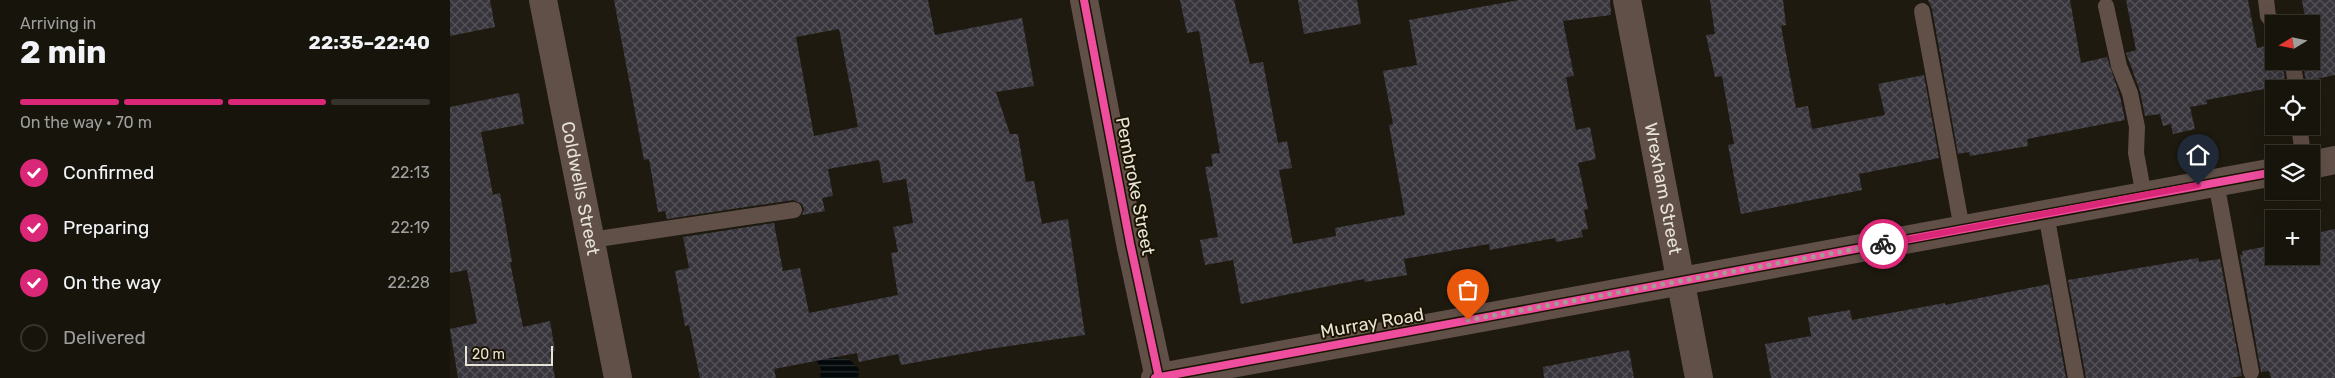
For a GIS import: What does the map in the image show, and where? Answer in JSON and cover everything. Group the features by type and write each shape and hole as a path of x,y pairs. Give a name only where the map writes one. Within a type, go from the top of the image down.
{"street":[{"name":"Coldwells Street","path":"543,0 618,378"},
{"name":"Pembroke Street","path":"1084,0 1157,378"},
{"name":"Wrexham Street","path":"1627,0 1699,378"},
{"path":"2320,163 2335,160"},
{"name":"Murray Road","path":"1157,378 2265,174"}],"lane":[{"path":"2266,0 2268,15"},
{"path":"2106,6 2119,66 2130,93 2137,127 2136,153 2144,196"},
{"path":"1922,11 1962,229"},
{"path":"2216,182 2251,372"},
{"path":"591,240 794,210"},
{"path":"2046,214 2076,378"}],"shaded area":[{"path":"834,355 839,359 849,359 859,369 858,378 820,378 821,369 815,358"}],"building":[{"path":"450,0 490,0 495,27 450,36"},
{"path":"614,0 928,0 935,35 1022,18 1034,86 996,92 1010,134 1018,134 1026,182 1034,181 1042,224 1068,219 1085,335 989,349 901,365 898,354 859,362 857,353 774,369 776,378 700,378 689,325 685,326 675,271 689,268 683,237 774,223 783,271 800,268 809,313 898,295 891,253 898,252 893,227 913,223 906,179 883,183 879,160 828,169 833,196 822,198 825,211 802,215 804,209 802,204 793,200 667,219 665,211 658,212 649,159 644,160","holes":["839,29 858,127 814,136 796,37"]},
{"path":"1180,0 1234,0 1250,64 1263,62 1278,143 1287,141 1292,168 1279,170 1293,244 1336,236 1335,228 1405,215 1389,125 1393,124 1383,71 1417,65 1409,20 1519,0 1610,0 1611,15 1563,21 1574,76 1566,77 1576,130 1590,127 1596,159 1578,163 1588,209 1584,210 1588,229 1581,230 1583,237 1556,242 1555,238 1490,250 1489,244 1404,259 1407,275 1365,282 1364,279 1241,304 1233,260 1205,265 1200,240 1218,237 1205,167 1213,166 1211,154 1220,153 1199,31 1187,33"},
{"path":"1298,0 1357,0 1361,24 1304,34"},
{"path":"1710,0 1783,0 1786,25 1781,26 1796,108 1808,106 1812,129 1885,115 1878,84 1924,75 1939,158 1859,174 1862,190 1741,214 1728,145 1734,144 1722,76 1715,77 1706,35 1715,34"},
{"path":"1928,0 2070,0 2081,63 2107,57 2120,96 2125,120 2027,139 2028,146 1970,156 1969,152 1958,154 1932,9"},
{"path":"2126,0 2248,0 2257,48 2265,46 2265,70 2284,70 2285,80 2265,80 2265,89 2206,100 2207,104 2190,107 2195,129 2173,134 2171,124 2163,126 2160,114 2145,116 2140,91 2126,53 2136,50"},
{"path":"2302,0 2335,0 2335,75 2306,80 2304,70 2320,70 2320,15 2304,15"},
{"path":"519,93 524,124 481,132 493,195 500,193 512,262 510,262 523,327 550,321 555,351 550,352 555,378 458,378 450,329 477,323 467,270 450,273 450,107"},
{"path":"2335,229 2335,378 2271,378 2269,371 2261,372 2240,255 2243,255 2242,251 2265,247 2265,265 2320,265 2320,232"},
{"path":"2198,258 2199,262 2220,259 2242,376 2229,378 2086,378 2068,280"},
{"path":"2049,284 2066,378 1771,378 1765,344 1811,336 1808,317 1850,310 1852,320 1945,303 1945,305"},
{"path":"1629,350 1634,378 1544,378 1543,367"}],"cycle path":[{"path":"1084,0 1130,243 1159,378"},
{"path":"1155,378 2265,174"}],"way so far":[{"path":"1468,320 1883,244"}],"route":[{"path":"1883,244 2198,185"}]}
